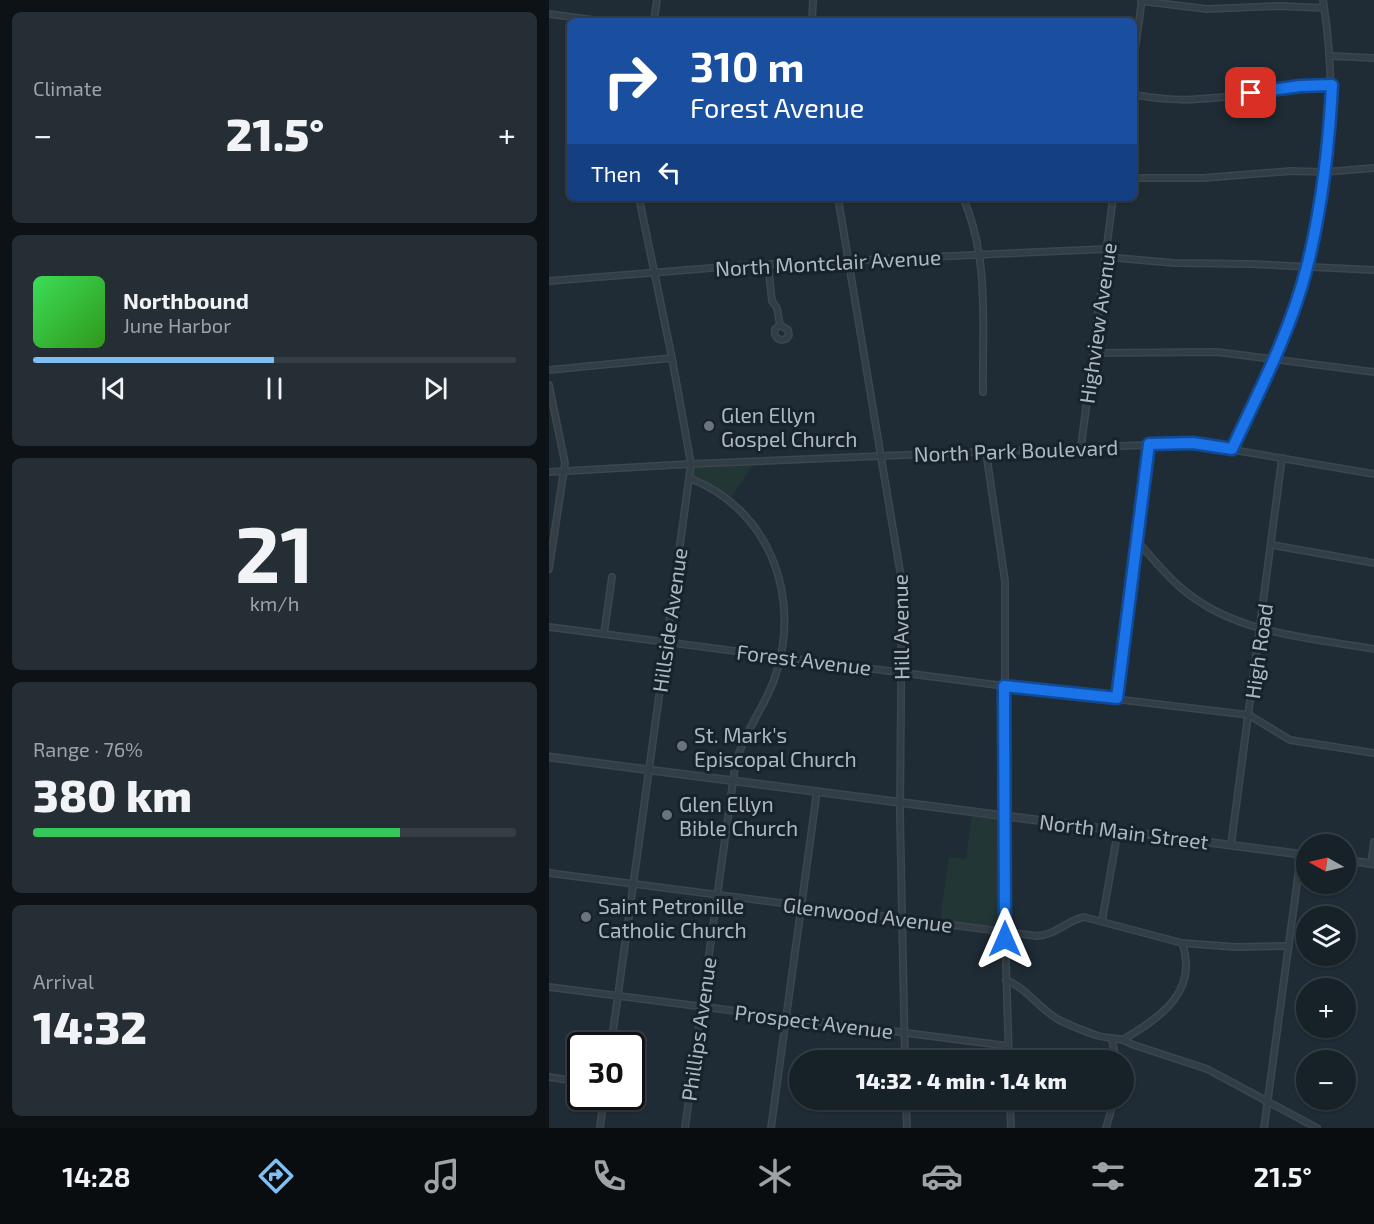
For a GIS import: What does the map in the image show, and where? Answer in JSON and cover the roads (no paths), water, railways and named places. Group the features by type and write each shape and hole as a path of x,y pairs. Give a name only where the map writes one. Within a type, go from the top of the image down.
{"street":[{"path":"654,18 657,0"},
{"path":"812,18 813,0"},
{"path":"1137,32 1141,0 1207,9 1279,6 1324,8"},
{"path":"1232,449 1292,314 1307,268 1325,172 1332,85 1323,0"},
{"path":"549,14 579,18"},
{"path":"1330,56 1374,58"},
{"path":"1137,95 1195,100 1234,97 1300,86 1332,85"},
{"path":"1137,178 1184,179 1291,171 1325,172 1374,168"},
{"name":"Hillside Avenue","path":"613,1032 691,464 640,201"},
{"name":"Hill Avenue","path":"839,201 902,583 900,802 905,1050"},
{"path":"964,201 972,219 982,266 983,392"},
{"name":"Highview Avenue","path":"1080,447 1113,201"},
{"name":"North Montclair Avenue","path":"549,281 768,264 1107,249"},
{"path":"1106,257 1164,263 1251,264 1374,270"},
{"path":"768,264 772,301 777,309 780,325"},
{"path":"1093,353 1217,352 1374,372"},
{"path":"549,369 672,358"},
{"path":"549,385 565,463 549,569"},
{"name":"North Park Boulevard","path":"563,471 1193,443 1374,474"},
{"path":"1117,698 1149,444"},
{"path":"986,452 1005,581 1004,817 1008,1050"},
{"name":"High Road","path":"1231,845 1282,458"},
{"path":"549,472 563,471"},
{"name":"Phillips Avenue","path":"685,1128 733,780 742,743 770,690 781,656 785,628 785,603 780,576 769,548 757,529 737,508 705,484 689,478"},
{"path":"1138,542 1174,582 1200,602 1226,617 1261,628 1374,649"},
{"path":"1272,545 1374,563"},
{"path":"604,634 612,577"},
{"name":"Forest Avenue","path":"549,627 1249,715 1290,740 1374,753"},
{"name":"North Main Street","path":"549,758 1296,854"},
{"path":"771,1128 817,791"},
{"path":"1102,921 1118,830"},
{"path":"1356,862 1373,864 1374,842"},
{"name":"Glenwood Avenue","path":"549,873 1005,932 1045,935 1084,917 1182,943 1236,947 1289,946"},
{"path":"1264,1128 1298,894"},
{"path":"1006,980 1015,983 1057,1019 1075,1028 1112,1039 1124,1039 1156,1018 1180,992 1187,975 1188,964 1182,943"},
{"name":"Prospect Avenue","path":"549,987 1008,1046"},
{"path":"1112,1039 1114,1050"},
{"path":"1124,1039 1131,1044 1207,1069 1317,1128"},
{"path":"549,1077 567,1080"},
{"path":"600,1128 602,1110"},
{"path":"906,1110 907,1128"},
{"path":"1010,1110 1011,1128"},
{"path":"1106,1128 1111,1110"}],"place":[{"name":"Glen Ellyn Gospel Church","path":"709,426"},
{"name":"St. Mark's Episcopal Church","path":"682,746"},
{"name":"Glen Ellyn Bible Church","path":"667,815"},
{"name":"Saint Petronille Catholic Church","path":"586,917"}]}
